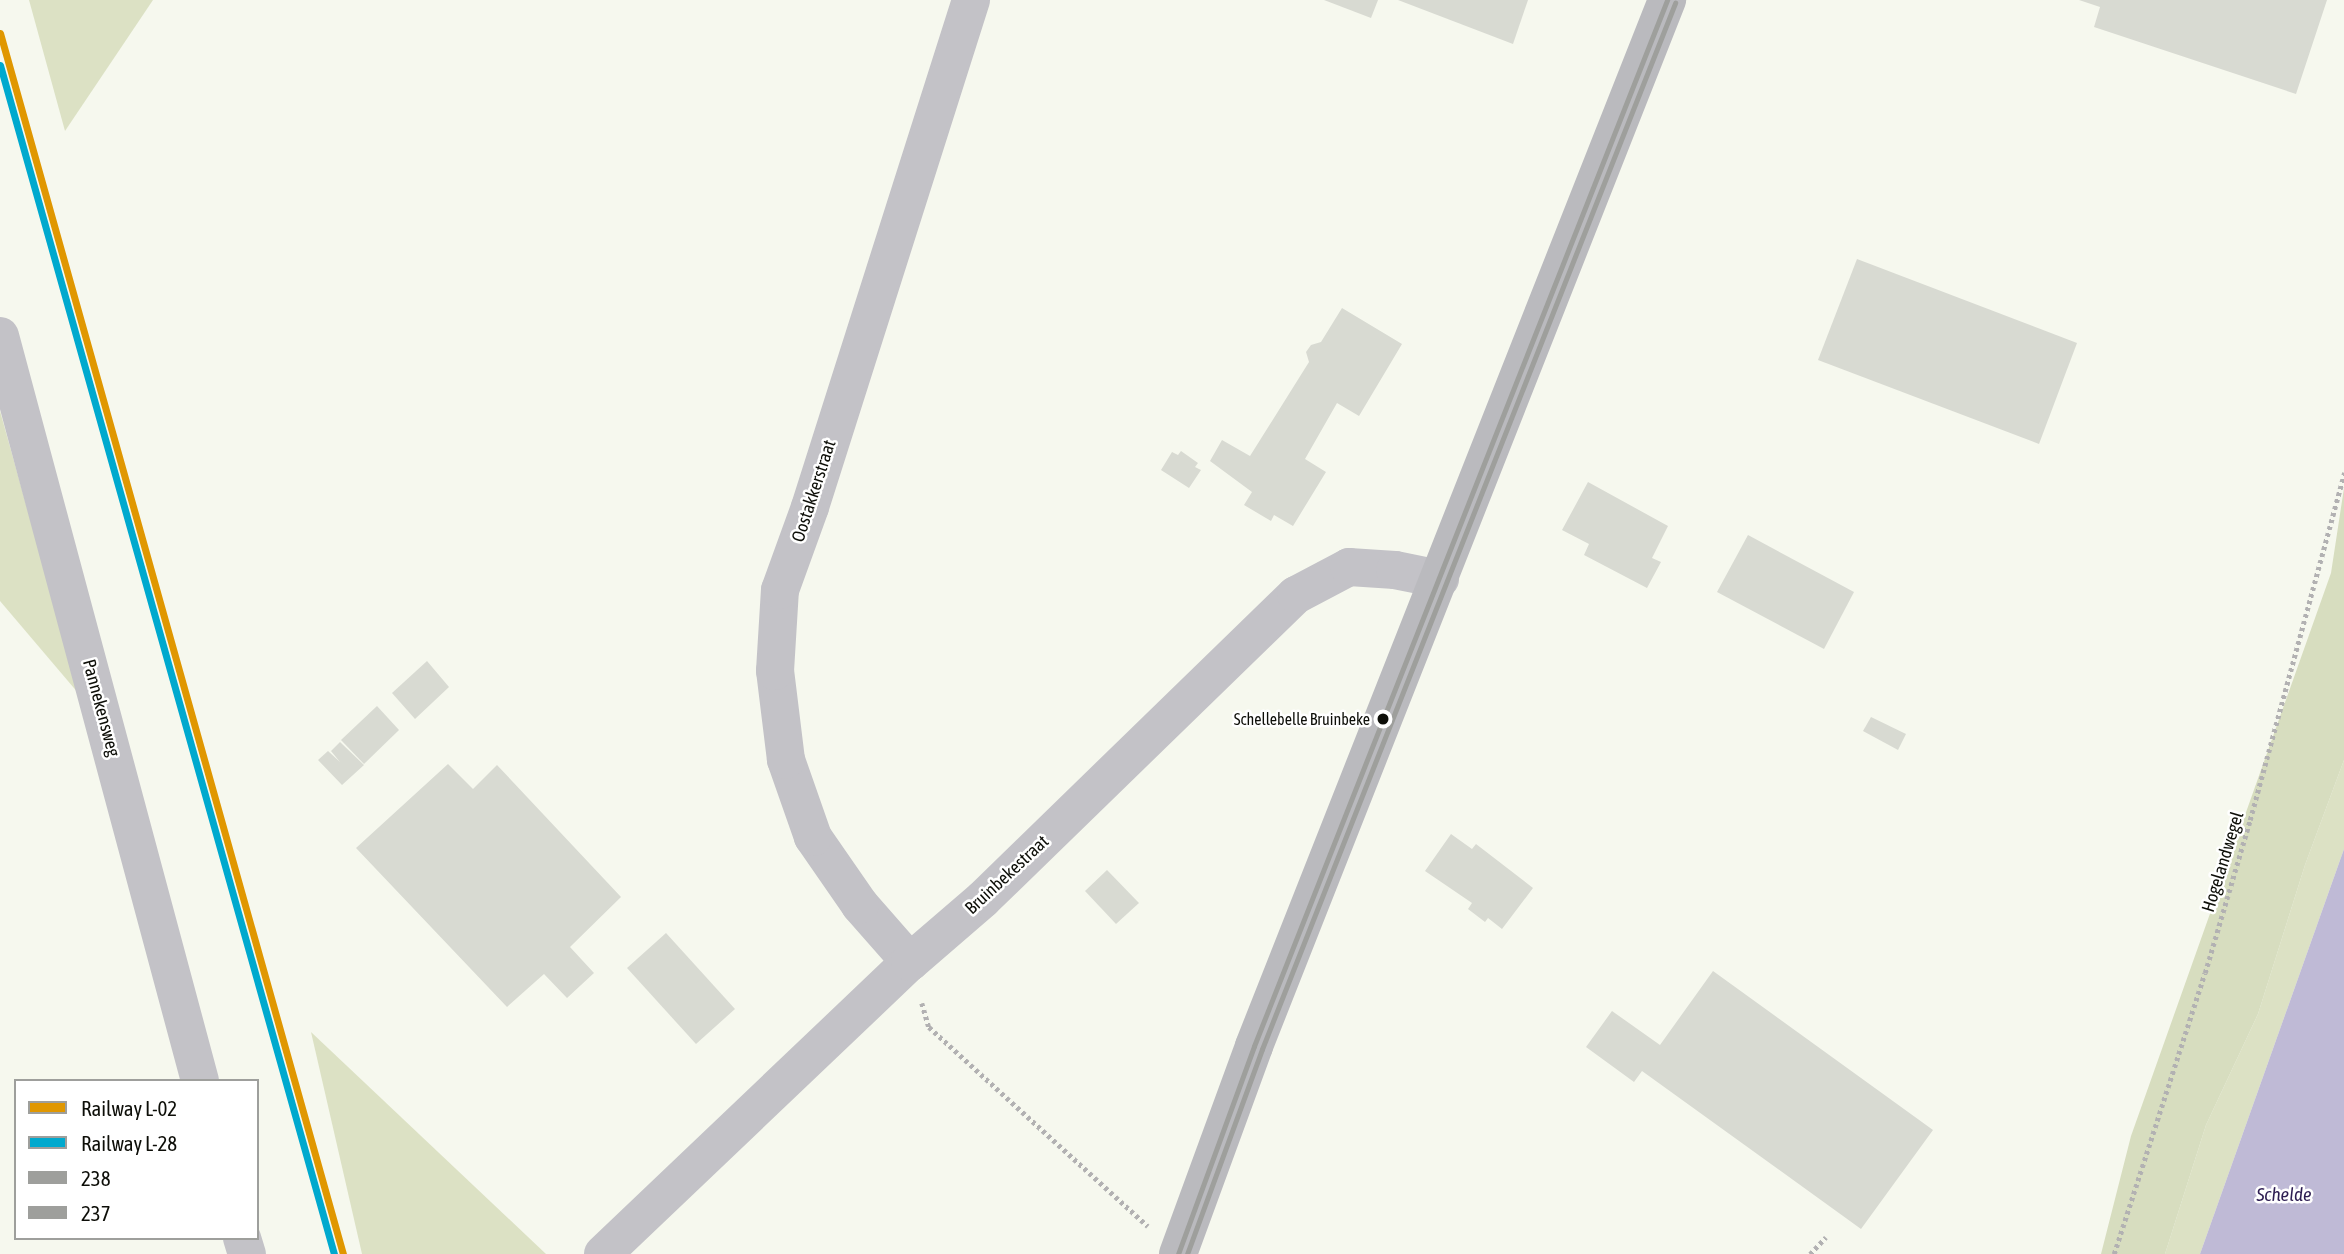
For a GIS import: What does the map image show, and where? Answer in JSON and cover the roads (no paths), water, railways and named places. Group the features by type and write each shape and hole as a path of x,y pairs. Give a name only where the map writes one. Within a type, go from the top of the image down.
{"main road":[{"path":"1178,1254 1254,1046 1667,0"}],"street":[{"name":"Oostakkerstraat","path":"910,962 860,905 813,837 786,760 775,671 780,590 810,507 971,0"},
{"name":"Pannekensweg","path":"0,336 199,1079"},
{"name":"Bruinbekestraat","path":"603,1254 910,962 983,898 1296,595 1349,568 1395,570 1440,579"}],"water":[{"name":"Schelde","path":"2344,849 2344,1254 2200,1254"}],"rail line":[{"name":"L-02","path":"0,33 343,1254"},
{"name":"L-28","path":"0,65 334,1254"}],"place":[{"name":"Schellebelle Bruinbeke","path":"1383,719"}]}
